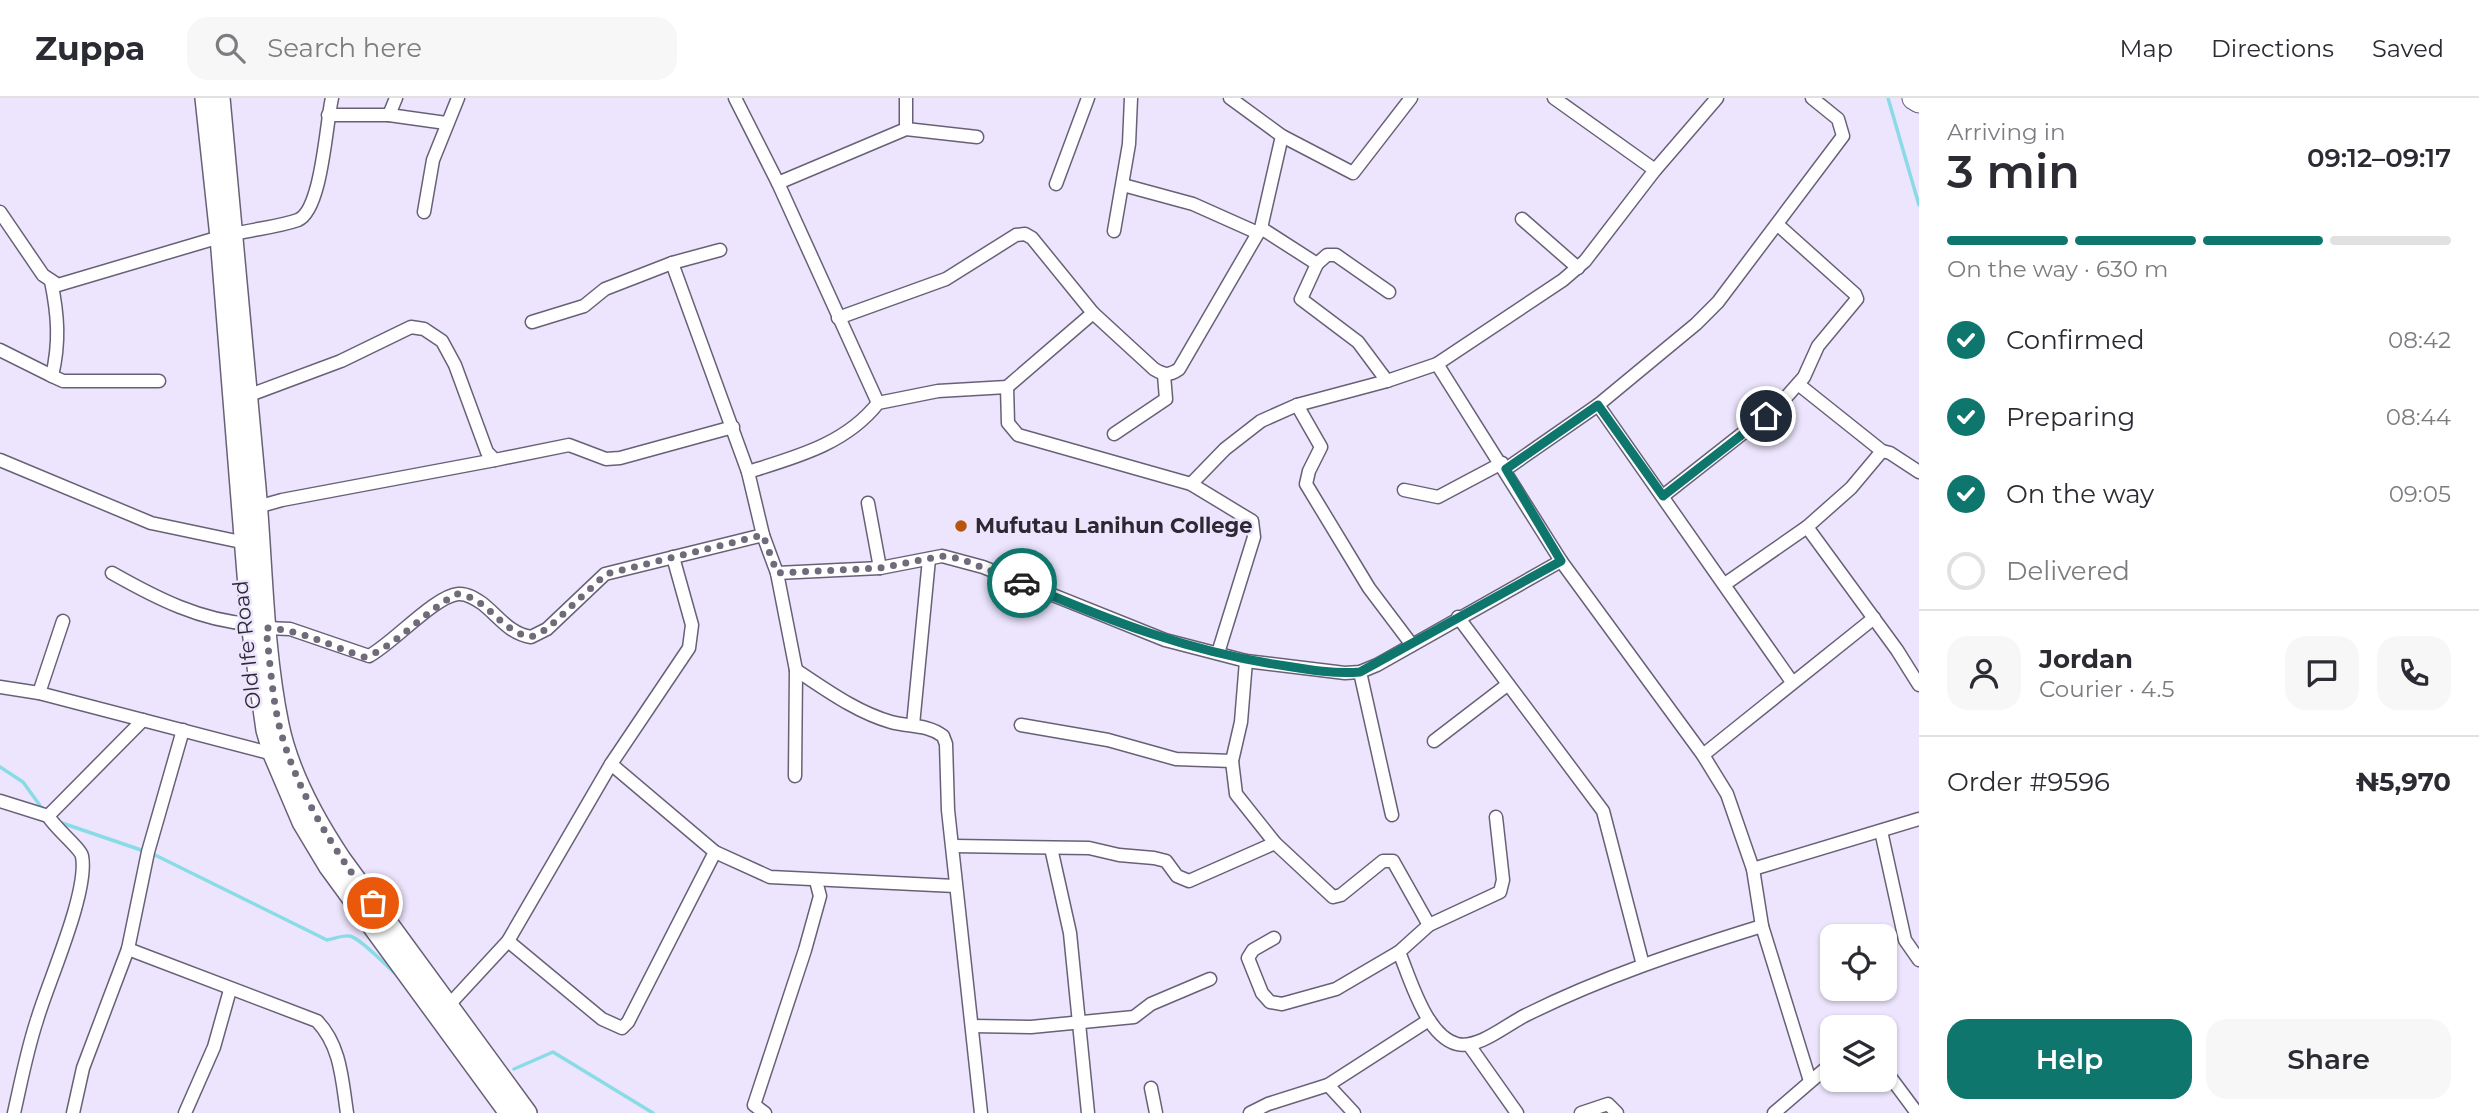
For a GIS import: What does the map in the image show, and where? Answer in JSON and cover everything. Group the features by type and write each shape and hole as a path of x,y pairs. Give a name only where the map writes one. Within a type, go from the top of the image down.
{"highway":[{"path":"1914,98 1919,101"}],"main road":[{"name":"Old Ife Road","path":"205,98 227,235"},
{"name":"Old Ife Road","path":"220,98 246,543 279,726 298,779 327,839 383,929 509,1113"},
{"name":"Old Ife Road","path":"230,271 247,396 257,507 259,626 266,730 273,754 306,830 329,867 448,1006 527,1113"}],"street":[{"path":"0,212 43,275 51,281 70,284 158,253 300,219 309,211 322,158 332,98"},
{"path":"389,116 396,98"},
{"path":"424,212 433,160 458,98"},
{"path":"736,98 778,183 878,403"},
{"path":"906,98 906,129"},
{"path":"1056,184 1088,98"},
{"path":"1114,231 1123,185 1130,98"},
{"path":"1230,98 1282,136 1353,173 1411,98"},
{"path":"1554,98 1654,170"},
{"path":"1191,484 1240,436 1262,421 1297,405 1387,381 1437,364 1578,268 1654,170 1717,98"},
{"path":"1404,490 1427,497 1438,496 1504,466 1598,405 1673,344 1718,302 1843,136 1838,119 1812,98"},
{"path":"328,115 389,116 446,123"},
{"path":"778,183 906,129 977,137"},
{"path":"1164,375 1179,369 1259,231 1282,136"},
{"path":"1123,185 1194,204 1259,231 1317,264"},
{"path":"1522,219 1578,268"},
{"path":"1663,496 1752,428 1798,384 1818,346 1857,299 1856,294 1778,225"},
{"path":"838,318 946,279 1016,235 1025,234 1032,238 1093,313 1164,375 1166,399 1114,434"},
{"path":"532,322 584,306 605,289 672,263 720,250"},
{"path":"1387,381 1358,342 1301,299 1317,264 1327,255 1336,255 1389,292"},
{"path":"672,263 733,427 748,472 763,535 777,573 796,670 795,776"},
{"path":"51,281 59,322 58,351 52,376"},
{"path":"748,472 807,454 866,418 878,403 939,391 1007,387 1093,313"},
{"path":"247,396 341,361 411,327 424,329 442,341 455,365 478,431 490,457 495,460"},
{"path":"0,351 63,381 159,381"},
{"path":"1437,364 1504,466 1561,561 1703,755 1727,794 1753,869 1762,926 1810,1081"},
{"path":"1798,384 1882,452 1890,453 1919,472"},
{"path":"1007,387 1008,422 1018,435 1191,484 1247,516 1255,530 1218,653"},
{"path":"1297,405 1321,447 1309,471 1306,484 1369,588 1412,645"},
{"path":"1598,405 1726,584 1792,682"},
{"path":"257,507 569,445 606,459 620,458 733,427"},
{"path":"1726,584 1807,527 1851,488 1882,452"},
{"path":"0,460 151,523 246,543"},
{"path":"868,503 880,568"},
{"path":"1807,527 1919,685"},
{"path":"112,573 153,596 212,619 290,629 364,657 378,651 434,607 457,594 480,602 513,632 531,637 547,629 606,574 763,535"},
{"path":"777,573 880,568 942,556 961,559 1165,640 1246,661 1332,673 1360,672 1561,561"},
{"path":"448,1006 508,941 611,764 689,648 692,625 673,557"},
{"path":"913,725 929,559"},
{"path":"1458,617 1603,811 1643,965"},
{"path":"1703,755 1874,618"},
{"path":"39,692 63,621"},
{"path":"1246,661 1241,722 1232,761 1236,794 1275,843 1334,897 1341,895 1383,861 1393,861 1429,925"},
{"path":"796,670 841,700 891,722 936,731 943,736 946,744 948,810 981,1113"},
{"path":"1360,672 1392,815"},
{"path":"1434,741 1507,685"},
{"path":"0,687 39,692 273,754"},
{"path":"48,816 143,720"},
{"path":"1021,725 1108,740 1176,759 1232,761"},
{"path":"72,1113 83,1068 128,948 148,852 183,730"},
{"path":"611,764 715,852 770,877 956,886"},
{"path":"0,801 48,816 58,832 78,847 82,856 79,888 31,1039 13,1113"},
{"path":"1274,938 1253,950 1248,958 1262,993 1270,1002 1282,1004 1336,989 1399,952 1429,925 1503,887 1496,817"},
{"path":"1753,869 1838,841 1919,819"},
{"path":"1881,831 1905,940 1919,960"},
{"path":"954,846 1089,848 1166,861 1178,876 1189,881 1275,843"},
{"path":"1051,848 1070,933 1087,1113"},
{"path":"508,941 602,1019 622,1028 628,1022 715,852"},
{"path":"765,1113 754,1105 820,896 816,881"},
{"path":"1399,952 1429,1020 1454,1043 1469,1045 1525,1015 1643,965 1762,926"},
{"path":"128,948 230,990 307,1014 324,1028 335,1047 347,1113"},
{"path":"972,1026 1031,1027 1079,1020 1135,1017 1152,1004 1210,979"},
{"path":"185,1113 214,1046 230,990"},
{"path":"1250,1113 1328,1085 1429,1020"},
{"path":"1469,1045 1517,1113"},
{"path":"1774,1113 1820,1073"},
{"path":"1328,1085 1354,1113"},
{"path":"1897,1086 1917,1113"},
{"path":"1151,1088 1156,1113"},
{"path":"1581,1113 1608,1104 1617,1113"}],"waterway":[{"path":"1888,98 1919,205"},
{"path":"0,767 23,782 44,811"},
{"path":"59,822 144,851"},
{"path":"151,853 327,940 344,936 354,938 398,976"},
{"path":"514,1069 553,1052 653,1113"}],"way so far":[{"path":"373,903 327,839 286,749 279,726 266,628 290,629 364,657 378,651 434,607 457,594 468,595 480,602 513,632 531,637 547,629 593,583 606,574 632,565 763,535 777,573 880,568 942,556 961,559 1022,583"}],"place":[{"name":"Mufutau Lanihun College","path":"961,526"}],"route":[{"path":"1022,583 1165,640 1246,661 1332,673 1360,672 1377,665 1513,585 1561,561 1506,469 1598,405 1663,496 1766,416"}]}
